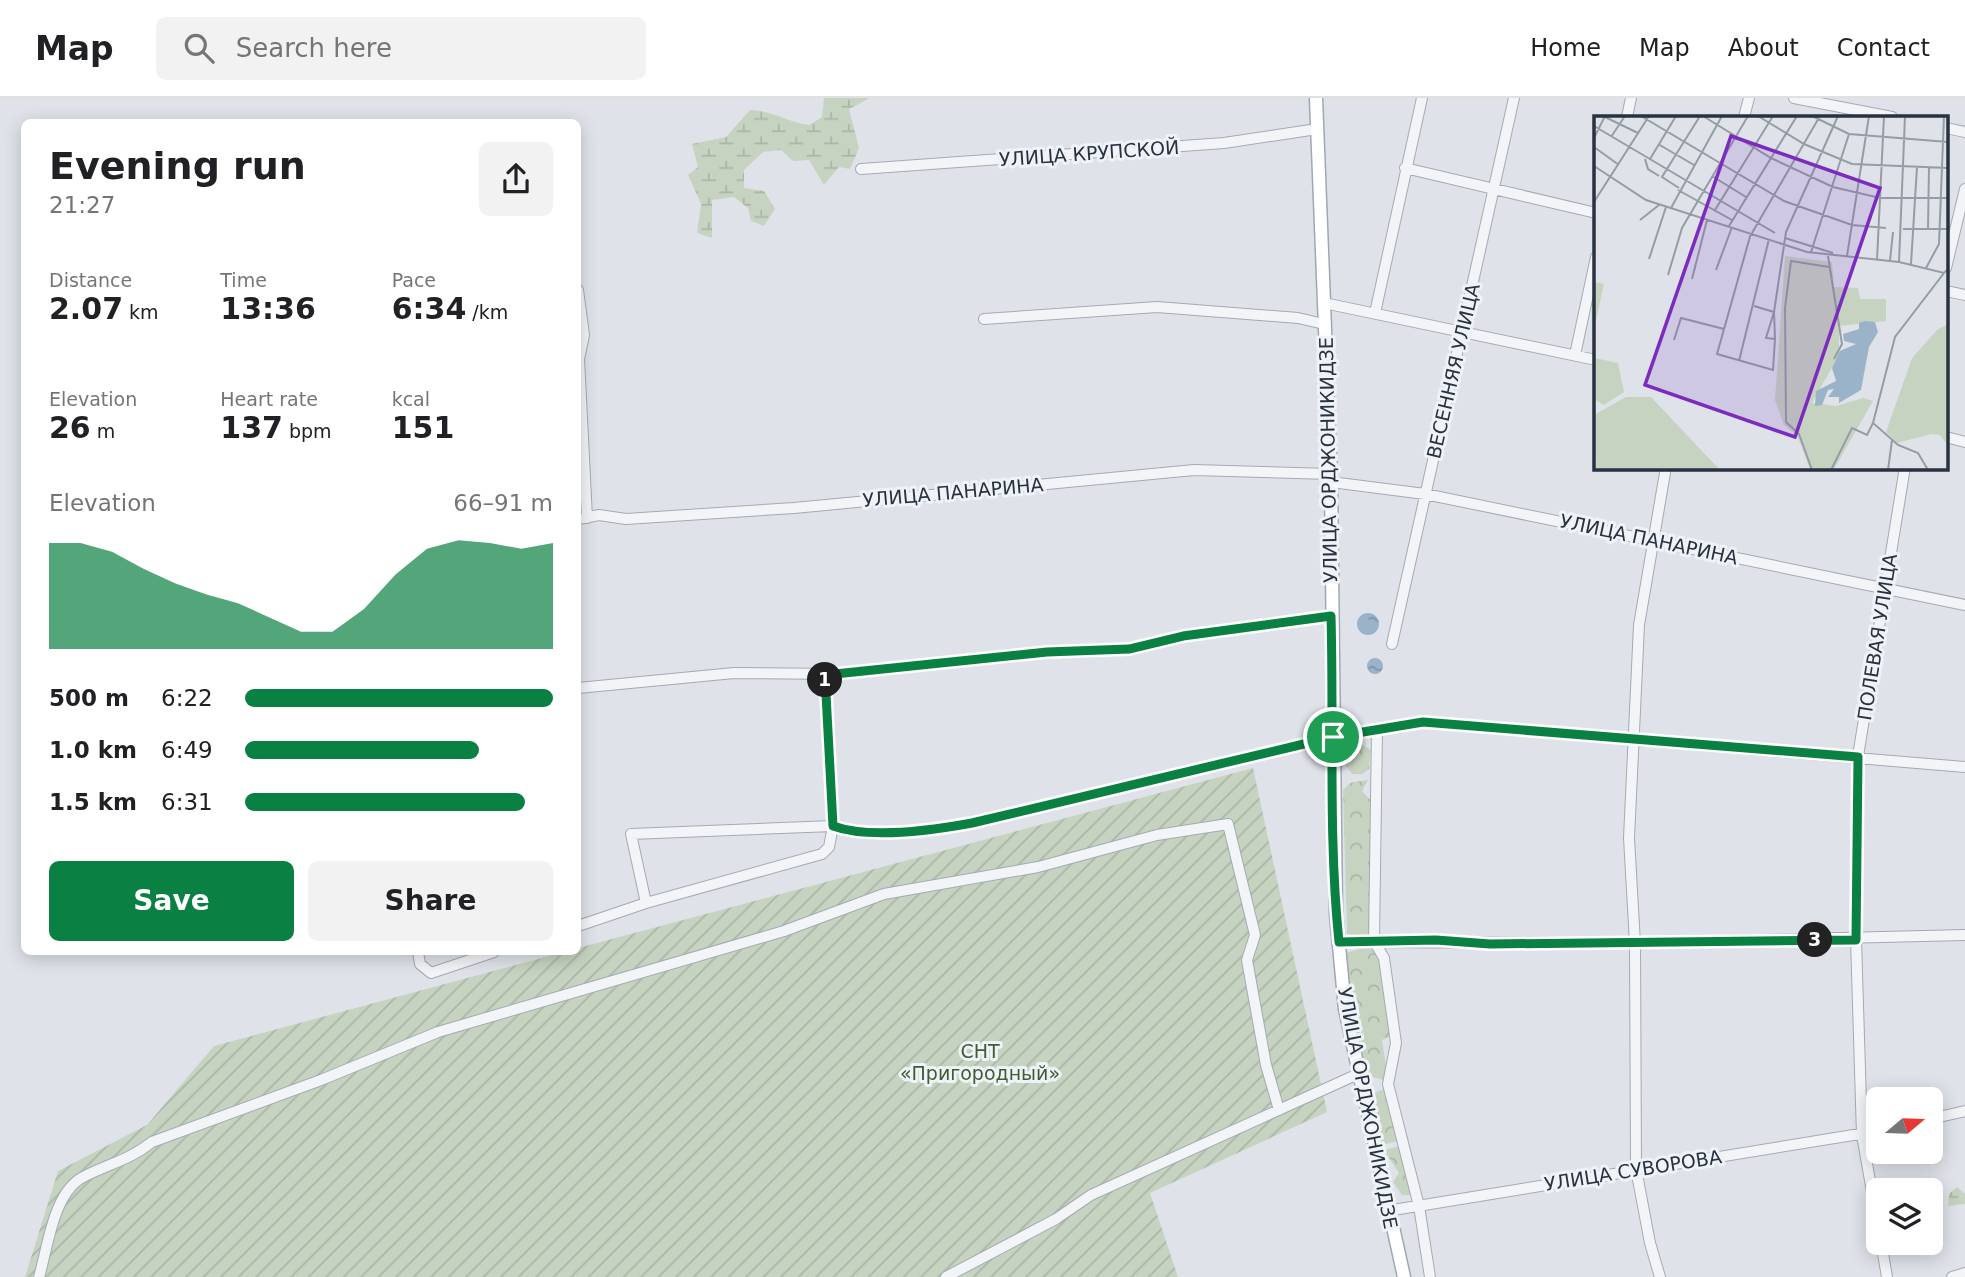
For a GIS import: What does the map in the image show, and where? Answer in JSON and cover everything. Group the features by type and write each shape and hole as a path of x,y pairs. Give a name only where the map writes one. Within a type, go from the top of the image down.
{"main road":[{"name":"УЛИЦА ОРДЖОНИКИДЗЕ","path":"1316,98 1330,478 1339,942 1345,1009 1404,1277"}],"street":[{"path":"1375,313 1422,98"},
{"name":"ВЕСЕННЯЯ УЛИЦА","path":"1392,644 1514,98"},
{"path":"1627,116 1631,98"},
{"path":"1744,116 1749,98"},
{"path":"1794,98 1887,116"},
{"name":"УЛИЦА КРУПСКОЙ","path":"861,169 1224,143 1317,129"},
{"path":"1405,168 1594,213"},
{"path":"1948,260 1965,189"},
{"path":"1575,355 1594,266"},
{"path":"1325,303 1594,360"},
{"path":"984,319 1157,307 1298,318 1324,324"},
{"path":"581,312 584,335 581,347"},
{"path":"1948,438 1965,442"},
{"path":"1660,1277 1650,1243 1636,1169 1635,943 1629,838 1639,625 1666,469"},
{"name":"ПОЛЕВАЯ УЛИЦА","path":"1870,1178 1862,1135 1856,940 1858,757 1905,469"},
{"name":"УЛИЦА ПАНАРИНА","path":"582,519 599,515 626,519 794,508 1194,470 1330,478 1652,539 1965,605"},
{"path":"581,479 582,519"},
{"path":"581,688 734,673 825,675 1047,652 1129,649 1183,636 1331,616"},
{"path":"581,925 646,903 822,854 829,847 833,826 825,675"},
{"path":"646,903 631,834 833,826 852,832 924,832 1333,737 1423,722 1965,767"},
{"path":"1377,729 1374,941 1384,958 1396,1043 1388,1084 1419,1206 1430,1277"},
{"path":"39,1277 62,1199 82,1177 134,1157 152,1142 321,1080 438,1032 784,931 884,894 1038,867 1157,835 1228,824 1255,934 1247,960 1266,1065 1279,1110"},
{"path":"1339,942 1635,943 1856,940 1965,935"},
{"path":"418,955 420,964 431,973 485,955"},
{"path":"946,1277 1056,1219 1091,1195 1358,1074"},
{"path":"1943,1116 1965,1111"},
{"name":"УЛИЦА СУВОРОВА","path":"1388,1211 1866,1134"},
{"path":"1883,1255 1886,1277"},
{"path":"1952,1277 1965,1273"}],"green space":[{"path":"824,98 870,98 849,109 859,148 850,169 839,167 824,185 809,160 793,161 781,150 763,152 744,170 744,188 764,191 775,209 764,226 751,221 748,208 734,197 712,200 712,238 697,233 701,204 688,175 698,167 692,144 726,137 750,110 809,125 822,117"},
{"path":"1350,742 1359,743 1371,750 1369,769 1362,774 1352,774 1341,759"},
{"name":"СНТ «Пригородный»","path":"1253,768 1327,1112 1150,1193 1178,1277 25,1277 58,1171 147,1125 214,1046 553,955 581,955 581,947"},
{"path":"1368,780 1362,791 1373,803 1372,937 1347,934 1343,790 1350,783"},
{"path":"1371,945 1380,959 1391,1036 1382,1040 1387,1073 1383,1080 1365,1075 1352,1017 1346,953"},
{"path":"1385,1089 1398,1141 1382,1145 1373,1099 1376,1092"},
{"path":"1400,1146 1413,1195 1402,1195 1393,1182 1399,1173 1384,1150"},
{"path":"1957,1187 1965,1194 1965,1204 1948,1206 1949,1194"}],"water":[{"path":"1368,613 1376,616 1379,624 1376,632 1368,635 1360,632 1357,624 1360,616"},
{"path":"1372,658 1378,658 1383,666 1381,672 1372,674 1367,669 1367,663"}],"route":[{"path":"1333,737 1084,798 1012,811 972,823 924,832 852,832 833,826 825,675 1047,652 1129,649 1183,636 1331,616 1333,737 1335,825 1336,914 1339,942 1436,940 1490,944 1856,940 1858,757 1423,722 1333,737"}]}
